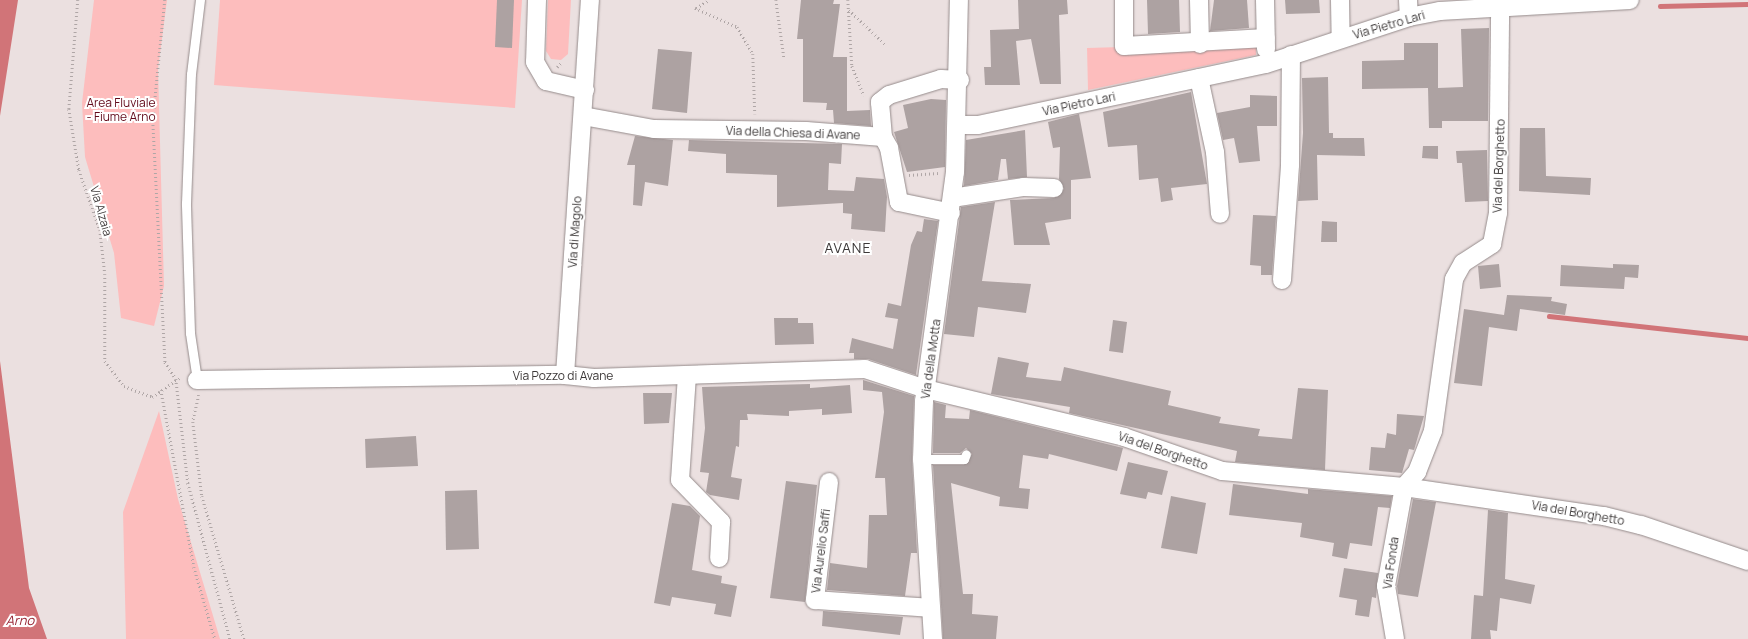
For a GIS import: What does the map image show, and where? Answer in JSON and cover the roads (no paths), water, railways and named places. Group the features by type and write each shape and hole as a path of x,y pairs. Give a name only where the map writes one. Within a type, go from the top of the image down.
{"street":[{"path":"537,0 535,62 546,81 585,90"},
{"name":"Via di Magolo","path":"565,375 590,0"},
{"name":"Via della Motta","path":"933,639 922,459 926,389 952,205 960,80 959,0"},
{"path":"1124,0 1124,46 1200,44 1266,38"},
{"path":"1199,0 1200,44"},
{"path":"1265,0 1266,64"},
{"name":"Via Pietro Lari","path":"1340,0 1341,39"},
{"name":"Via Pietro Lari","path":"958,125 978,125 1266,64 1341,39 1409,8 1440,11 1500,10 1630,0"},
{"name":"Via del Borghetto","path":"1404,487 1417,472 1433,431 1454,279 1463,263 1492,244 1498,213 1500,10"},
{"path":"1282,280 1290,165 1291,55"},
{"path":"1199,78 1215,152 1220,214"},
{"path":"960,80 941,79 902,90 880,102 883,137 889,148 899,202 952,205 1024,187 1054,188"},
{"name":"Via della Chiesa di Avane","path":"583,116 654,129 755,130 883,137"},
{"name":"Via Pozzo di Avane","path":"197,380 565,375 594,378 865,369 926,389"},
{"path":"687,375 680,480 721,522 719,558"},
{"name":"Via del Borghetto","path":"926,389 1124,437 1222,471 1404,487 1604,516 1649,527 1748,561"},
{"name":"Via Aurelio Saffi","path":"829,482 815,600 931,608"},
{"name":"Via Fonda","path":"1395,639 1386,586 1404,487"}],"lane":[{"path":"197,380 190,333 186,203 191,74 200,0"},
{"path":"922,459 964,459 966,454"}],"water":[{"path":"0,0 18,0 0,116"},
{"name":"Arno","path":"0,361 29,588 47,639 0,639"}],"waterway":[{"path":"1660,6 1748,4"},
{"path":"1549,316 1748,338"}],"district":[{"name":"AVANE","path":"848,248"}],"park label":[{"name":"Area Fluviale - Fiume Arno","path":"121,110"}]}
